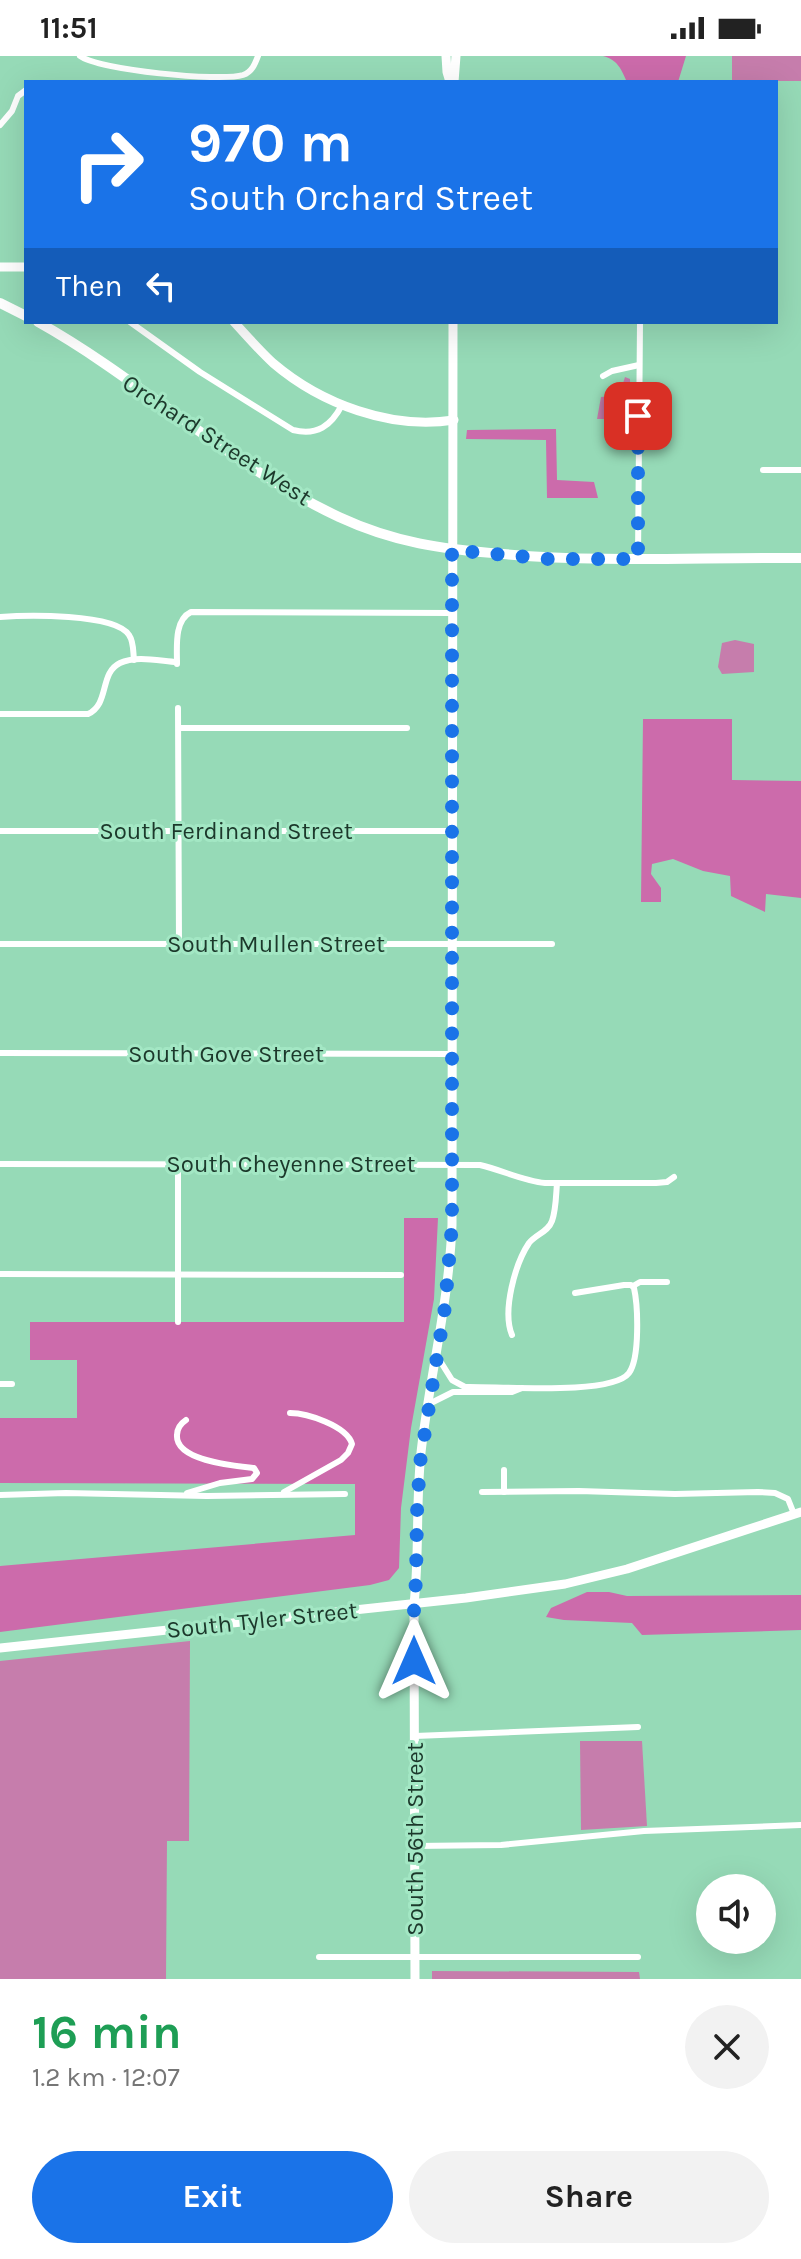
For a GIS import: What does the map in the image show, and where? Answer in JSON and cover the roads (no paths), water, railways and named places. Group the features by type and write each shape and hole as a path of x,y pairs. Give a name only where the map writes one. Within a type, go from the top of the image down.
{"main road":[{"path":"446,56 451,80"},
{"path":"452,80 456,56"},
{"path":"0,267 24,267"},
{"path":"0,303 24,315"},
{"name":"Orchard Street West","path":"41,324 300,497 371,530 422,546 549,559 801,558"},
{"path":"236,324 282,370 306,387 342,405 405,421 434,423 454,420"},
{"name":"South 56th Street","path":"415,1979 414,1604 419,1479 449,1275 452,1165 453,324"},
{"name":"South Tyler Street","path":"0,1648 511,1593 591,1579 627,1569 798,1513"}],"street":[{"path":"80,57 142,75 231,76 252,70 258,56"},
{"path":"0,125 24,92"},
{"path":"133,324 200,372 293,430 306,433 319,431 334,418 342,405"},
{"path":"638,559 640,324"},
{"path":"603,376 639,365"},
{"path":"763,470 801,470"},
{"path":"0,714 88,714 99,706 108,678 121,662 177,663 180,623 186,614 198,611 452,613"},
{"path":"0,617 106,621 121,627 129,635 134,660"},
{"path":"178,708 179,944"},
{"path":"179,728 407,728"},
{"name":"South Ferdinand Street","path":"0,831 453,831"},
{"name":"South Mullen Street","path":"0,944 552,944"},
{"name":"South Gove Street","path":"0,1053 453,1054"},
{"name":"South Cheyenne Street","path":"0,1164 480,1165 534,1182 656,1183 667,1182 674,1177"},
{"path":"178,1164 178,1322"},
{"path":"512,1335 509,1324 511,1286 527,1246 551,1223 557,1183"},
{"path":"0,1274 401,1275"},
{"path":"575,1293 621,1285 633,1286 640,1282 667,1282"},
{"path":"437,1356 448,1376 460,1385 522,1388 614,1384 627,1376 634,1362 633,1286"},
{"path":"0,1384 12,1384"},
{"path":"428,1404 450,1393 512,1392 522,1388"},
{"path":"281,1494 343,1459 352,1444 350,1437 340,1429 306,1414 290,1413"},
{"path":"181,1495 209,1486 252,1479 257,1474 254,1468 230,1466 185,1452 177,1442 177,1435 180,1424 186,1420"},
{"path":"504,1470 504,1492"},
{"path":"482,1492 771,1492 786,1497 798,1513"},
{"path":"0,1495 345,1494"},
{"path":"415,1736 638,1727"},
{"path":"414,1846 501,1845 644,1831 801,1825"},
{"path":"319,1957 638,1957"}]}
